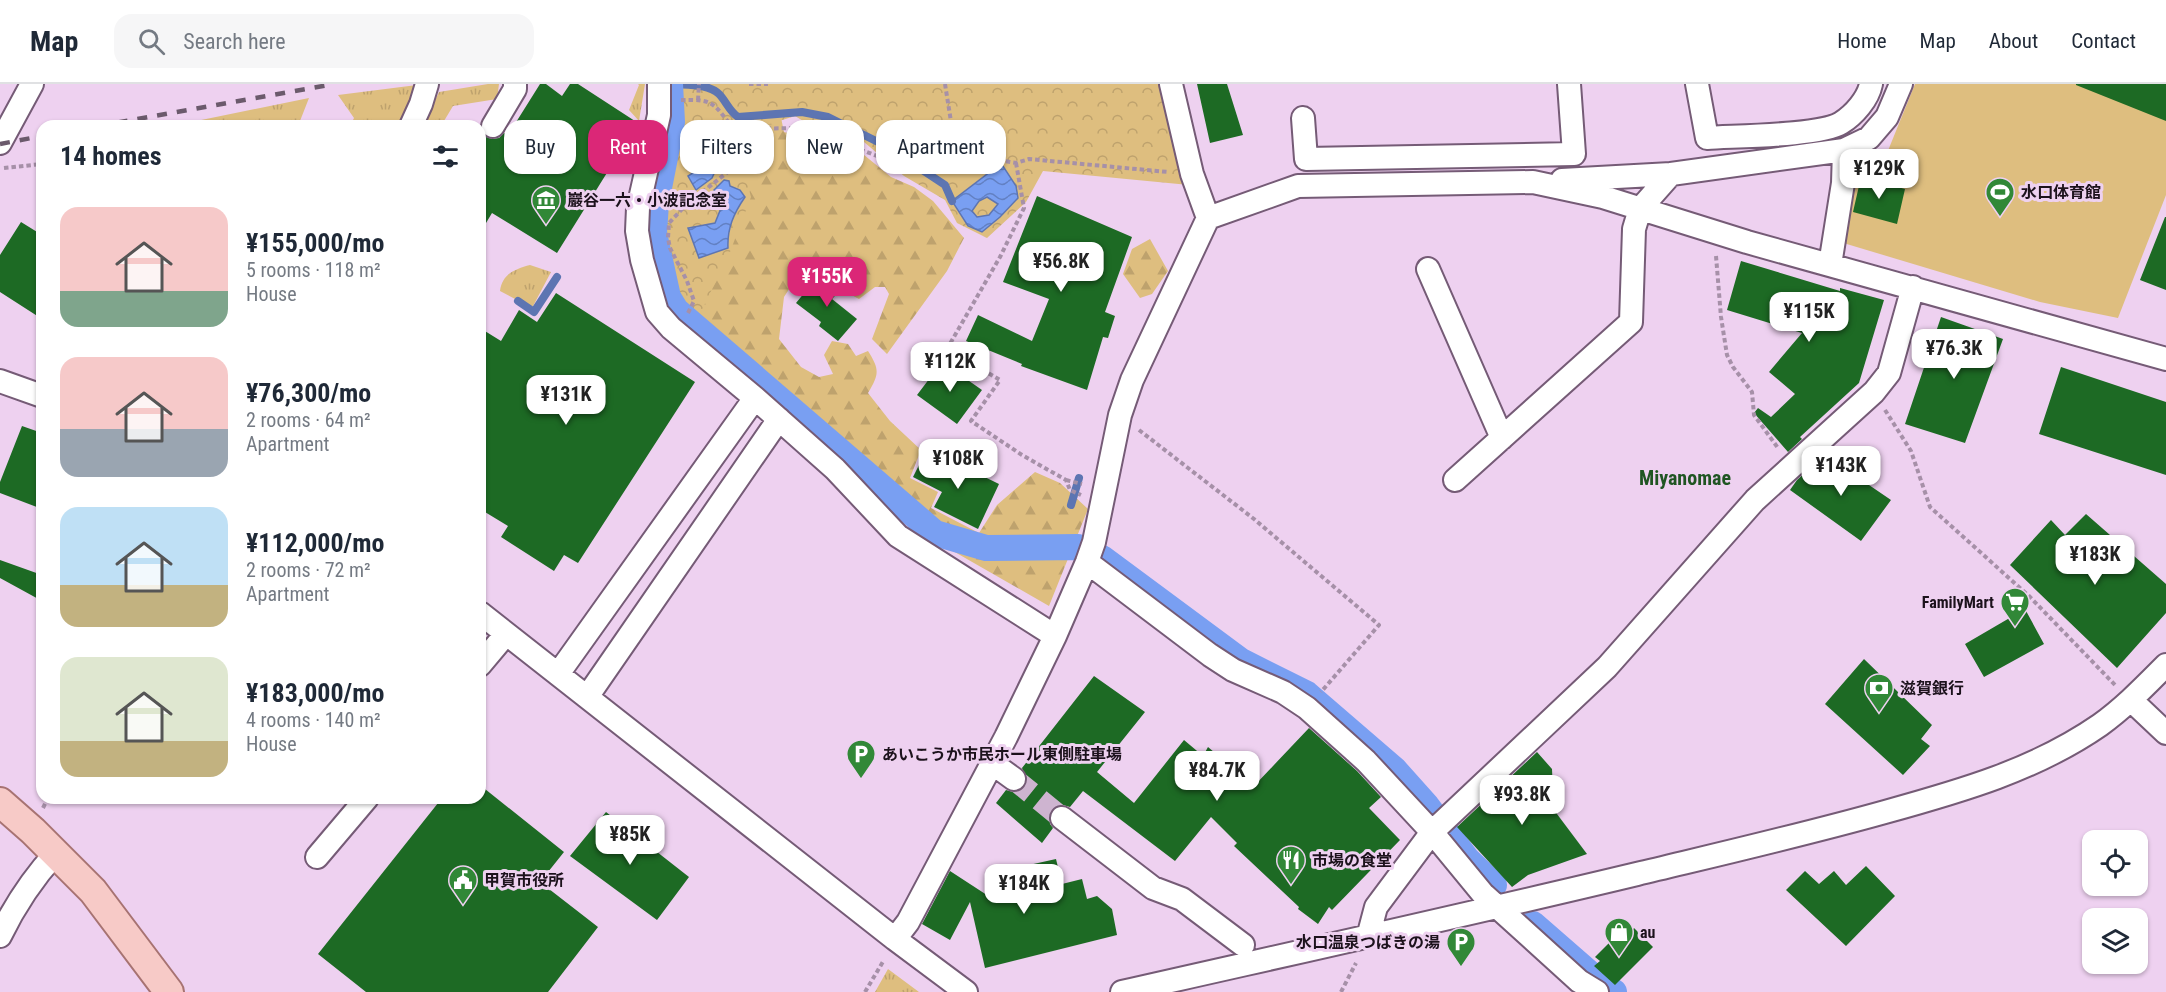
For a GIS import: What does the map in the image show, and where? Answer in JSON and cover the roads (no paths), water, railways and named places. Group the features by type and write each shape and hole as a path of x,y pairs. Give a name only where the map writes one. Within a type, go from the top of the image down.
{"main road":[{"path":"0,802 56,853 93,891 169,992"}],"street":[{"path":"0,143 32,84"},
{"path":"493,126 515,88 515,84"},
{"path":"659,84 659,115 638,208 637,231 642,260 657,312 671,328 755,398 835,470 898,536 1055,636"},
{"path":"891,946 908,922 992,763 1055,636 1090,553 1120,415 1132,381 1208,218 1192,174 1172,84"},
{"path":"1303,118 1305,159 1574,154 1569,84"},
{"path":"1697,84 1707,138 1809,131 1840,124 1861,106 1871,84"},
{"path":"1208,218 1298,186 1533,182 1671,174 1844,150 1869,138 1887,117 1901,84"},
{"path":"414,120 432,85"},
{"path":"1830,265 1843,183 1844,150"},
{"path":"1455,480 1631,322 1634,229 1640,209 1671,174"},
{"path":"1533,182 1603,197 1747,242 2166,359"},
{"path":"1428,269 1502,438"},
{"path":"1368,937 1376,907 1438,826 1607,667 1755,500 1874,392 1889,373 1913,287"},
{"path":"0,381 36,394"},
{"path":"558,674 755,398"},
{"path":"587,697 779,419"},
{"path":"1090,553 1210,655 1233,670 1283,692 1307,708 1438,826 1483,894 1579,981 1597,992"},
{"path":"486,618 587,697 891,946 966,992"},
{"path":"486,658 506,634"},
{"path":"1122,992 1498,908 1817,831 1961,791 2004,776 2042,759 2099,725 2131,700 2166,665"},
{"path":"2131,700 2166,733"},
{"path":"992,763 1014,779"},
{"path":"317,858 362,804"},
{"path":"1062,818 1153,888 1182,899 1243,945"},
{"path":"0,936 33,878 56,853"}],"water":[{"path":"1006,171 1016,186 1018,198 982,232 968,226 952,201 987,174 1006,174","holes":["987,197 998,204 989,215 977,217 972,211 979,201"]},
{"path":"691,174 714,174 696,190 688,176"},
{"path":"724,180 729,181 730,186 740,190 745,197 732,221 728,248 699,258 688,228 715,223 723,203 714,190"}],"waterway":[{"path":"670,84 672,122 656,203 654,233 668,297 676,310 935,533 986,548 1078,547 1102,558 1241,661 1307,694 1394,769 1427,806 1467,859 1494,885"},
{"path":"675,84 710,88 738,117 802,112 828,117 886,146 945,185 952,201"},
{"path":"518,301 534,312 557,277"},
{"path":"1071,505 1079,478"},
{"path":"1055,546 1057,540"},
{"path":"1533,924 1614,992"}],"tunnel":[{"path":"1014,779 1062,818"}],"railway":[{"path":"132,120 334,84"},
{"path":"0,144 36,137"}],"place":[{"name":"水口体育館","path":"2000,218"},
{"name":"巖谷一六・小波記念室","path":"546,226"},
{"name":"FamilyMart","path":"2015,628"},
{"name":"滋賀銀行","path":"1879,714"},
{"name":"あいこうか市民ホール東側駐車場","path":"861,780"},
{"name":"市場の食堂","path":"1291,886"},
{"name":"甲賀市役所","path":"463,906"},
{"name":"au","path":"1619,958"},
{"name":"水口温泉つばきの湯","path":"1461,968"}],"district":[{"name":"Miyanomae","path":"1685,478"}]}
